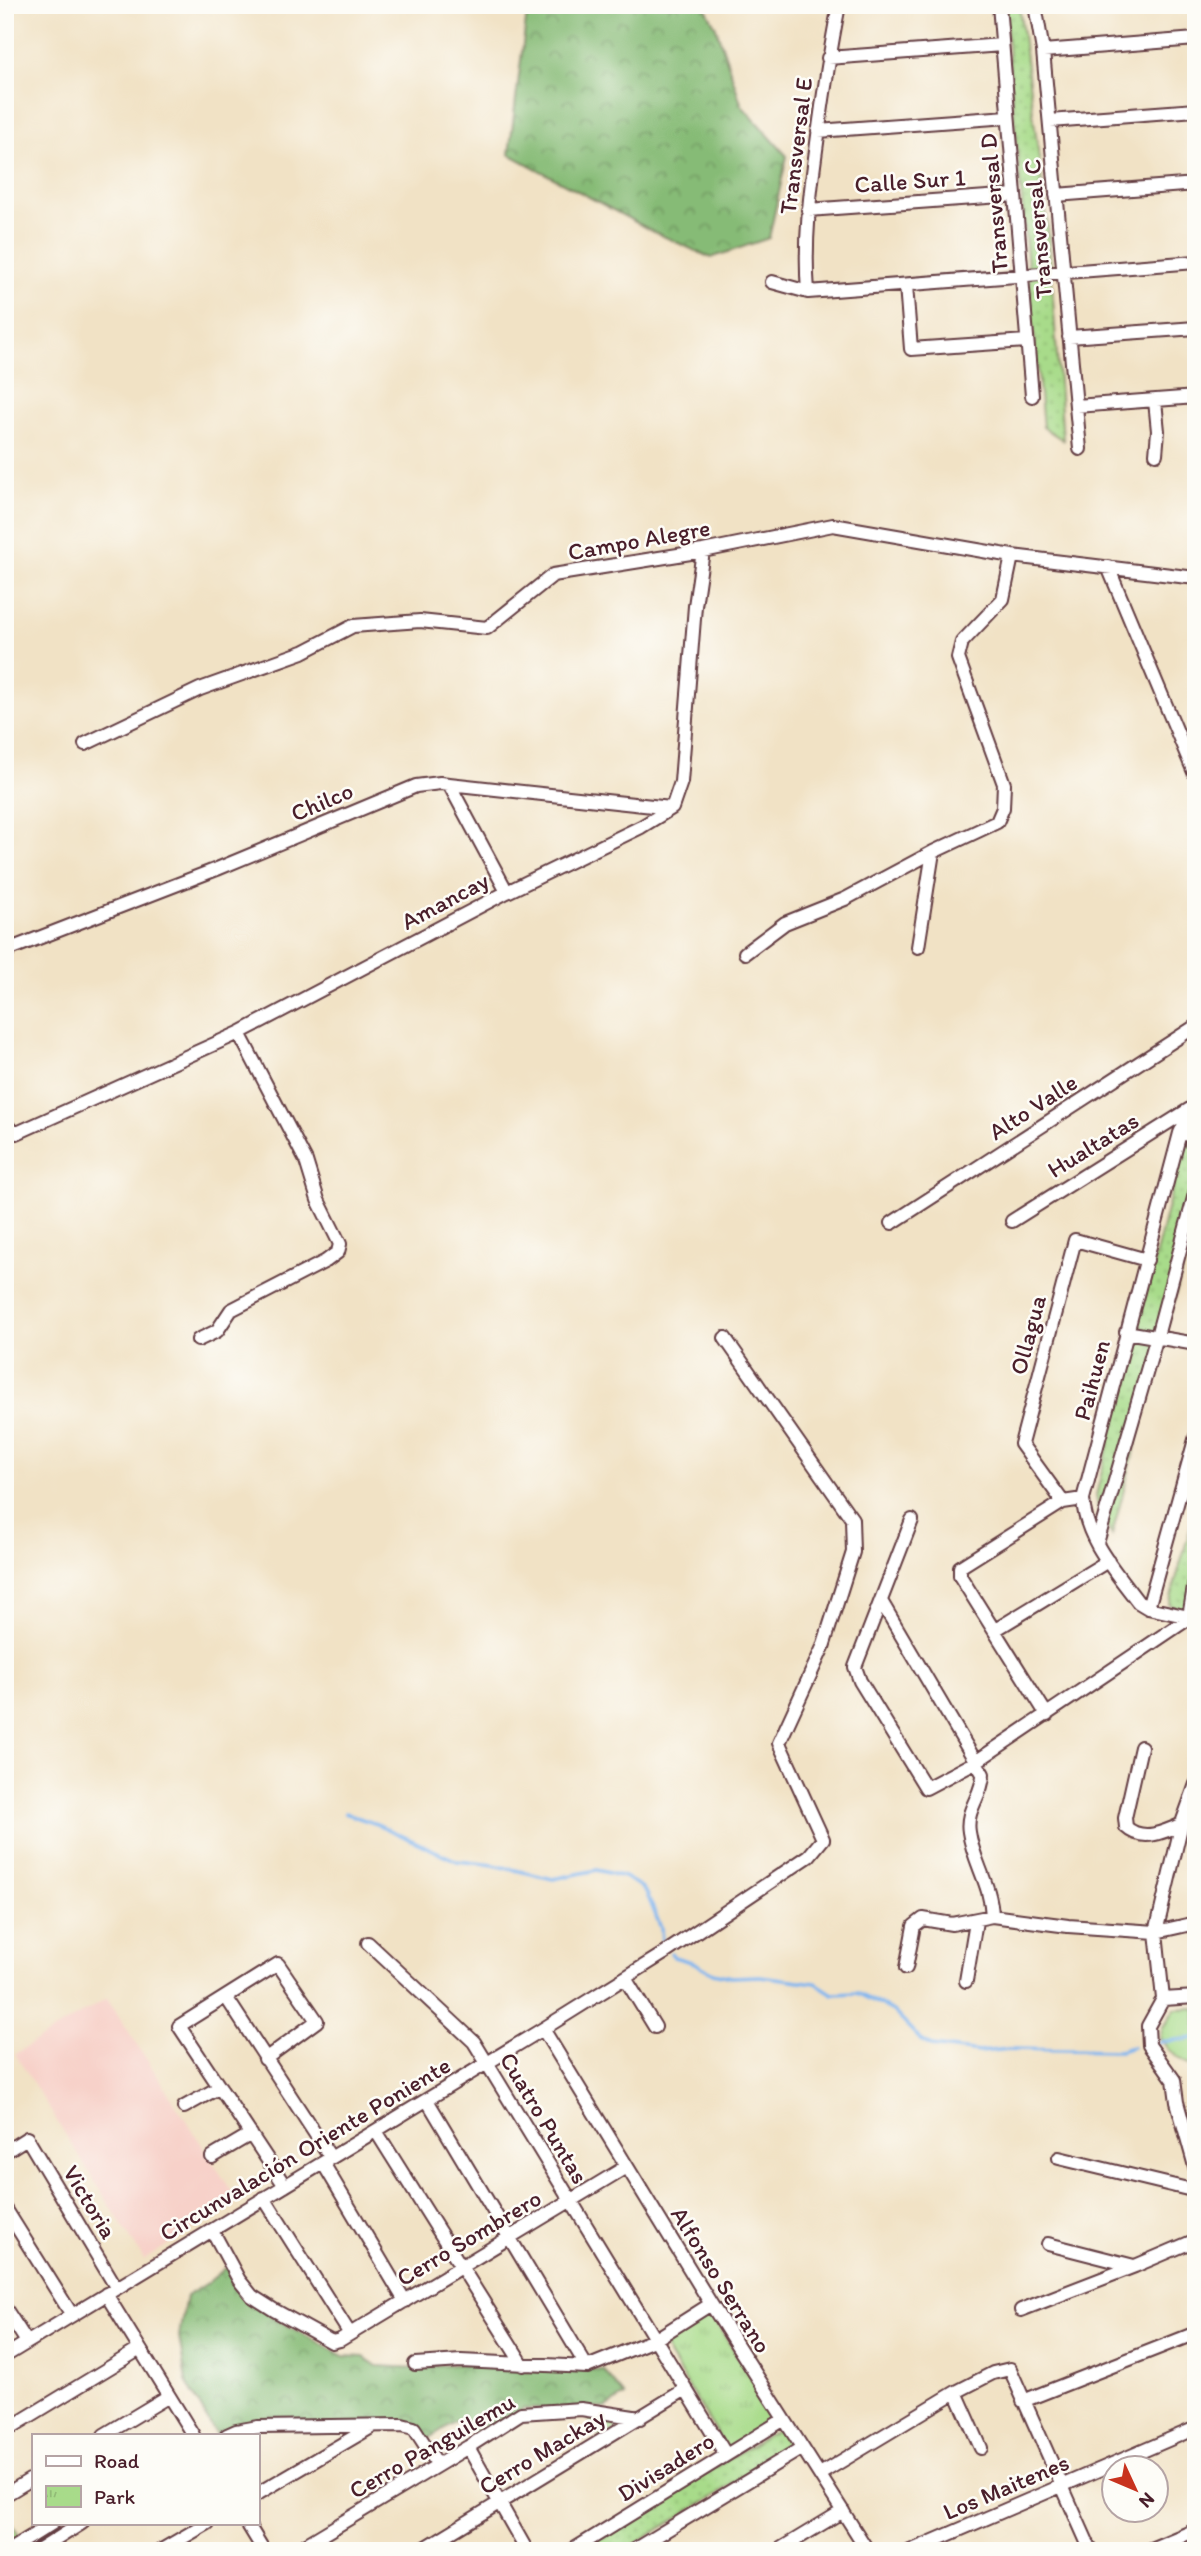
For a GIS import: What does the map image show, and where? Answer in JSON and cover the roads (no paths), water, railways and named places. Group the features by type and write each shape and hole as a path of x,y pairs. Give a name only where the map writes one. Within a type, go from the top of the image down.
{"street":[{"name":"Transversal E","path":"808,292 805,257 808,210 828,58 839,5"},
{"name":"Transversal D","path":"999,5 1032,396"},
{"name":"Transversal C","path":"1035,5 1043,51 1080,449"},
{"path":"1043,51 1196,39"},
{"path":"828,58 1002,45"},
{"path":"1050,121 1196,110"},
{"path":"818,131 1008,117"},
{"path":"1056,194 1196,184"},
{"name":"Calle Sur 1","path":"808,210 1015,195"},
{"path":"772,282 808,292 1196,262"},
{"path":"906,285 911,349 1027,341"},
{"path":"1069,337 1196,328"},
{"path":"1076,406 1196,397"},
{"path":"1155,401 1158,430 1156,454"},
{"name":"Campo Alegre","path":"85,744 200,689 303,652 353,626 420,621 487,628 553,575 703,551 832,525 1012,556 1196,578"},
{"path":"672,808 681,782 695,606 703,551"},
{"path":"745,953 785,923 845,899 996,822 1003,808 1004,785 958,658 962,642 1003,599 1012,556"},
{"path":"1108,567 1196,777"},
{"path":"449,784 507,892"},
{"name":"Chilco","path":"5,951 217,869 415,786 449,784 672,808"},
{"name":"Amancay","path":"5,1123 10,1130 17,1133 240,1033 507,892 641,827 672,808"},
{"path":"918,947 933,852"},
{"name":"Alto Valle","path":"892,1223 1196,1026"},
{"path":"198,1340 217,1331 231,1310 326,1261 338,1252 340,1244 318,1200 306,1161 240,1033"},
{"name":"Paihuen","path":"1148,1608 1138,1602 1097,1543 1084,1519 1083,1499 1180,1133 1194,1106"},
{"name":"Hualtatas","path":"1012,1221 1194,1106"},
{"path":"1180,1133 1196,1136"},
{"path":"1097,1543 1196,1190"},
{"name":"Ollagua","path":"1063,1502 1021,1444 1075,1240 1147,1260"},
{"path":"1126,1332 1196,1344"},
{"name":"Circunvalación Oriente Poniente","path":"5,2356 663,1954 809,1856 823,1839 779,1743 823,1647 853,1552 852,1519 725,1338"},
{"path":"1192,1616 1148,1608 1196,1436"},
{"path":"1047,1715 960,1576 960,1567 1063,1502 1083,1499"},
{"path":"912,1520 855,1667 860,1681 926,1788 977,1761 1192,1616"},
{"path":"995,1630 1108,1561"},
{"path":"1192,1616 1196,1575"},
{"path":"880,1601 977,1761 983,1779 971,1807 968,1831 990,1894 992,1916"},
{"path":"1141,1747 1125,1818 1126,1827 1134,1832 1155,1834 1169,1831 1196,1818"},
{"path":"1196,1784 1182,1823 1156,1932 1163,1999 1148,2026 1149,2045 1174,2080 1177,2102 1196,2170"},
{"path":"906,1968 912,1933 917,1922 923,1919 951,1924 992,1916 1068,1926 1156,1932 1196,1923"},
{"path":"967,1981 976,1921"},
{"name":"Cuatro Puntas","path":"368,1943 474,2042 726,2455"},
{"path":"265,2059 317,2021 278,1964 179,2026 285,2186"},
{"path":"625,1978 655,2027"},
{"path":"226,1997 327,2160 405,2301"},
{"path":"1163,1999 1196,1997"},
{"name":"Alfonso Serrano","path":"543,2029 783,2420 868,2551"},
{"path":"184,2107 220,2087"},
{"path":"427,2100 587,2367"},
{"path":"376,2131 523,2365"},
{"path":"212,2157 251,2134"},
{"name":"Victoria","path":"5,2152 27,2138 140,2349 191,2434"},
{"path":"1059,2158 1196,2191"},
{"name":"Cerro Sombrero","path":"212,2230 239,2280 252,2296 332,2342 351,2334 626,2167"},
{"path":"264,2199 351,2334"},
{"path":"5,2208 72,2315"},
{"path":"1021,2310 1196,2240"},
{"path":"1048,2244 1135,2266"},
{"path":"415,2364 461,2361 587,2367 656,2339 711,2304"},
{"path":"5,2308 27,2342"},
{"path":"1023,2401 1196,2333"},
{"path":"5,2431 140,2349"},
{"path":"820,2474 956,2392 993,2373 1010,2369 1091,2551"},
{"name":"Cerro Mackay","path":"420,2551 686,2389"},
{"path":"956,2392 981,2448"},
{"path":"106,2434 169,2396"},
{"name":"Cerro Panguilemu","path":"295,2551 520,2413 581,2409 640,2418"},
{"name":"Divisadero","path":"571,2551 783,2420"},
{"path":"229,2434 258,2427 376,2424 414,2428 438,2465"},
{"path":"259,2493 376,2424"},
{"name":"Los Maitenes","path":"910,2551 1196,2428"},
{"path":"468,2447 527,2551"},
{"path":"632,2551 802,2448"},
{"path":"5,2496 32,2479"},
{"path":"776,2551 843,2511"},
{"path":"8,2551 51,2524"},
{"path":"38,2551 80,2524"},
{"path":"160,2551 206,2524"},
{"path":"248,2524 264,2551"},
{"path":"1146,2551 1196,2530"}],"waterway":[{"path":"345,1813 379,1825 457,1861 494,1865 553,1879 597,1870 624,1877 647,1894 666,1947"},
{"path":"671,1953 674,1957 695,1963 713,1973 731,1977 760,1976 816,1983 833,1994 857,1993 893,2011 921,2040 931,2046 980,2052 1009,2049 1120,2051 1132,2047"},
{"path":"1159,2042 1196,2038"}]}
